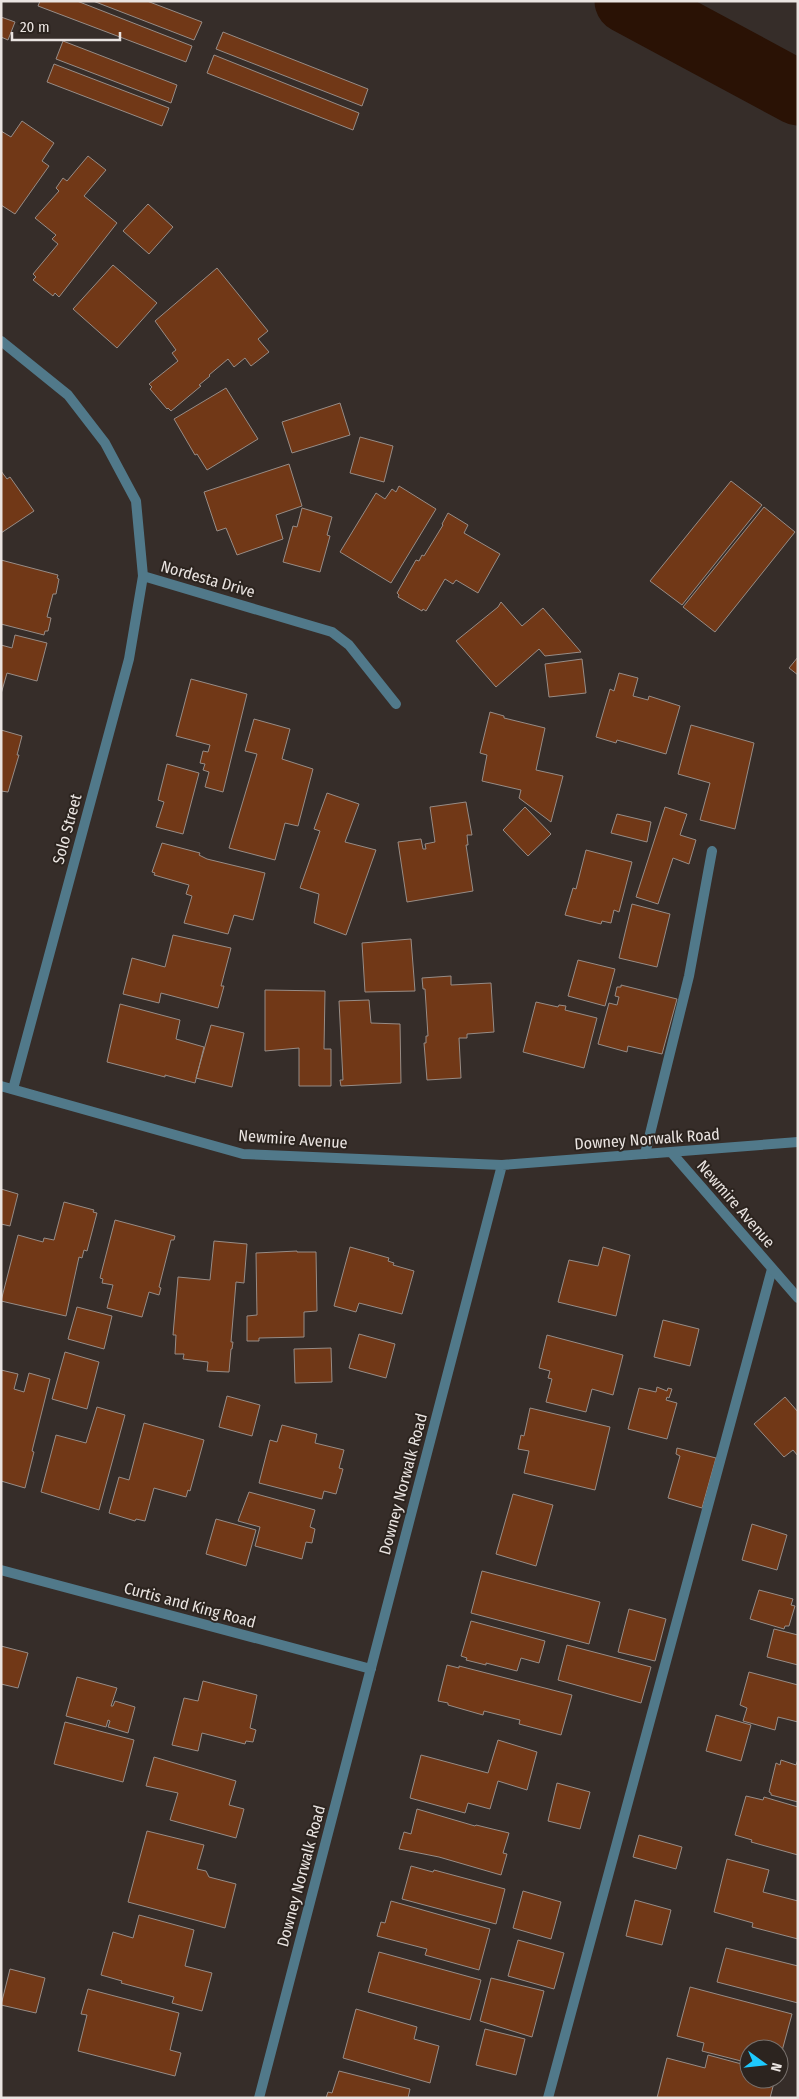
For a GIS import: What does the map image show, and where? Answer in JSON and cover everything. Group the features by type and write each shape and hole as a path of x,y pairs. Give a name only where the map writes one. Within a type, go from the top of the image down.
{"street":[{"name":"Nordesta Drive","path":"1,341 68,395 106,443 136,500 143,576 332,632 349,645 396,704"},
{"name":"Solo Street","path":"13,1089 129,659 143,576"},
{"path":"646,1154 689,976 712,851"},
{"name":"Newmire Avenue","path":"1,1086 243,1154 502,1165"},
{"name":"Downey Norwalk Road","path":"259,2098 502,1165 798,1142"},
{"name":"Newmire Avenue","path":"671,1152 798,1298"},
{"path":"548,2098 772,1268"},
{"name":"Curtis and King Road","path":"1,1570 371,1669"}],"building":[{"path":"40,1 77,1 192,46 186,62 38,6"},
{"path":"93,1 147,1 202,22 194,40"},
{"path":"1,17 15,22 8,40 1,37"},
{"path":"223,32 368,89 362,106 216,49"},
{"path":"63,41 177,85 171,103 56,59"},
{"path":"214,55 359,113 353,130 207,73"},
{"path":"54,64 169,108 162,126 47,82"},
{"path":"22,121 54,143 42,161 49,166 15,214 1,205 1,131 11,137"},
{"path":"88,156 106,170 84,196 117,223 59,297 55,293 53,296 33,280 36,277 33,274 58,244 52,239 56,235 35,218 59,191 56,188 63,178 67,181"},
{"path":"148,204 173,227 149,254 123,231"},
{"path":"113,265 157,303 117,348 73,309"},
{"path":"217,268 268,331 258,339 269,352 251,366 245,358 234,367 228,359 199,385 201,386 171,411 167,409 150,389 152,387 149,384 178,361 172,353 176,350 155,321"},
{"path":"226,388 258,439 207,470 197,454 195,455 174,419"},
{"path":"340,403 350,435 292,453 282,422"},
{"path":"360,437 393,446 384,482 350,473"},
{"path":"289,464 302,506 276,515 283,539 237,555 226,528 217,531 204,492"},
{"path":"1,471 7,479 10,477 34,511 1,533"},
{"path":"731,481 762,505 682,605 650,581"},
{"path":"399,486 436,509 391,583 340,552 376,493 385,499 392,489 396,492"},
{"path":"764,507 795,532 715,632 683,607"},
{"path":"302,508 332,517 327,535 330,536 320,572 283,562 293,526 297,527"},
{"path":"448,513 468,525 464,533 500,554 478,593 456,580 453,584 445,579 426,611 423,609 422,611 398,597 397,593 416,560 419,561 422,555 424,556"},
{"path":"1,560 58,575 56,594 53,594 47,617 51,618 48,631 45,631 44,635 1,624"},
{"path":"501,602 522,626 543,608 581,652 545,656 539,649 496,687 456,641 498,607"},
{"path":"15,635 47,643 37,681 7,673 1,694 1,645 12,648"},
{"path":"798,657 798,675 789,668"},
{"path":"582,659 586,693 549,697 545,664"},
{"path":"619,673 638,678 633,696 648,700 649,696 680,706 666,754 617,740 616,743 596,737 610,689 614,691"},
{"path":"191,679 247,694 223,792 205,787 209,772 203,770 205,764 200,763 203,751 208,752 210,745 176,736"},
{"path":"490,712 504,716 504,718 545,728 536,770 563,776 551,822 519,798 521,790 482,781 487,755 480,753"},
{"path":"254,719 290,729 282,759 313,769 298,826 285,823 275,860 229,848 257,754 245,751"},
{"path":"691,725 754,743 735,829 700,820 710,783 678,774"},
{"path":"1,730 22,736 17,755 19,755 8,792 1,791"},
{"path":"167,764 199,773 183,834 156,827 164,802 158,800"},
{"path":"327,793 359,804 345,842 376,850 346,935 314,923 319,894 300,888 320,831 314,829"},
{"path":"466,802 472,835 467,835 468,845 466,845 473,891 407,902 398,842 421,839 423,849 426,849 425,844 435,842 430,807"},
{"path":"525,807 551,834 528,856 503,830"},
{"path":"665,807 687,814 680,835 696,840 689,864 673,858 658,904 636,897"},
{"path":"617,814 651,822 647,842 611,833"},
{"path":"162,843 200,853 199,855 207,859 265,873 253,920 234,915 228,934 184,923 192,896 186,894 189,885 154,875 155,873 152,872"},
{"path":"586,850 632,862 619,912 614,910 611,923 602,921 601,924 565,915 573,888 576,889"},
{"path":"632,904 670,914 657,967 619,958"},
{"path":"173,935 231,948 221,986 224,986 218,1008 161,993 159,1003 123,994 132,958 165,967"},
{"path":"411,939 415,991 365,992 362,943"},
{"path":"578,960 615,969 605,1006 568,996"},
{"path":"451,976 451,985 491,983 494,1032 467,1034 467,1038 459,1038 461,1078 427,1080 424,1043 426,1043 426,1036 428,1036 425,989 423,989 422,978"},
{"path":"621,985 677,999 662,1054 628,1046 627,1052 598,1044 609,1003 617,1005 619,997 615,996 617,987 621,987"},
{"path":"265,990 325,991 324,1049 331,1049 331,1086 299,1086 299,1048 265,1051"},
{"path":"369,1000 371,1023 400,1024 401,1083 341,1086 340,1080 343,1080 339,1001"},
{"path":"536,1002 558,1007 559,1005 566,1006 565,1010 597,1018 584,1068 523,1052"},
{"path":"120,1004 180,1020 176,1039 204,1047 195,1083 107,1062"},
{"path":"211,1025 244,1033 232,1087 196,1078"},
{"path":"1,1189 18,1194 10,1226 1,1224"},
{"path":"64,1202 94,1210 93,1212 97,1213 87,1251 84,1250 82,1258 79,1257 66,1316 1,1301 18,1235 43,1242 44,1238 54,1240"},
{"path":"115,1220 175,1236 174,1240 171,1240 159,1287 161,1288 159,1295 149,1292 142,1317 107,1308 113,1285 102,1283 103,1279 100,1278"},
{"path":"214,1241 247,1244 244,1283 236,1282 231,1342 233,1342 229,1372 207,1371 208,1362 183,1359 184,1354 175,1354 176,1335 173,1335 178,1277 210,1280"},
{"path":"350,1247 389,1258 388,1261 394,1263 393,1265 414,1271 402,1314 359,1303 356,1312 334,1306"},
{"path":"603,1247 630,1255 616,1316 558,1302 569,1260 598,1266"},
{"path":"316,1252 317,1311 304,1312 304,1337 259,1338 259,1341 247,1341 247,1316 257,1315 256,1253"},
{"path":"77,1307 112,1316 104,1349 68,1339"},
{"path":"663,1320 699,1329 690,1366 654,1357"},
{"path":"359,1334 395,1344 386,1378 349,1368"},
{"path":"547,1335 623,1355 613,1395 592,1389 586,1412 546,1402 552,1379 548,1378 550,1371 539,1368"},
{"path":"331,1348 332,1382 295,1383 294,1349"},
{"path":"65,1352 99,1362 87,1409 52,1399"},
{"path":"1,1370 18,1374 14,1389 24,1392 29,1373 50,1379 25,1488 1,1481"},
{"path":"657,1387 667,1391 668,1388 672,1389 669,1398 667,1397 666,1400 677,1403 667,1439 628,1429 639,1388 656,1392"},
{"path":"227,1396 260,1405 252,1436 219,1427"},
{"path":"785,1397 798,1412 798,1456 793,1450 784,1457 754,1424"},
{"path":"97,1407 125,1415 99,1510 41,1492 56,1435 86,1443"},
{"path":"530,1408 610,1427 595,1490 524,1473 529,1451 518,1449 521,1435 524,1436"},
{"path":"144,1423 204,1440 190,1491 188,1490 186,1497 154,1488 145,1521 136,1519 135,1521 109,1513 119,1477 129,1480"},
{"path":"282,1425 317,1434 315,1443 344,1450 339,1468 343,1469 336,1494 324,1491 322,1499 259,1483 270,1440 277,1442"},
{"path":"677,1448 716,1458 702,1508 668,1498 680,1456 676,1454"},
{"path":"249,1492 315,1510 310,1527 315,1529 312,1543 306,1542 302,1559 255,1546 260,1527 238,1521"},
{"path":"513,1494 553,1505 536,1566 496,1554"},
{"path":"216,1519 256,1530 246,1566 206,1554"},
{"path":"752,1524 787,1535 777,1570 742,1560"},
{"path":"482,1571 600,1602 589,1644 471,1613"},
{"path":"759,1590 793,1599 791,1605 795,1606 789,1626 785,1626 784,1629 750,1619"},
{"path":"629,1609 666,1619 655,1661 618,1652"},
{"path":"471,1621 545,1641 539,1663 521,1658 517,1671 466,1660 467,1658 461,1656"},
{"path":"774,1629 798,1635 798,1665 767,1657"},
{"path":"567,1645 651,1667 641,1703 558,1680"},
{"path":"1,1646 28,1653 18,1688 1,1684"},
{"path":"447,1665 459,1668 459,1666 572,1695 561,1735 519,1724 520,1720 484,1711 483,1715 438,1701"},
{"path":"749,1672 798,1685 798,1722 778,1717 775,1730 743,1721 747,1708 740,1705"},
{"path":"77,1677 117,1688 111,1706 113,1706 115,1701 135,1707 128,1733 108,1727 110,1721 108,1720 106,1727 66,1716"},
{"path":"203,1681 257,1695 250,1728 256,1730 253,1742 246,1741 245,1744 202,1733 198,1751 172,1745 184,1698 198,1701"},
{"path":"716,1715 751,1725 741,1761 706,1751"},
{"path":"65,1722 134,1740 123,1782 54,1764"},
{"path":"498,1740 537,1752 527,1790 498,1781 490,1809 468,1803 465,1813 410,1798 421,1755 488,1773"},
{"path":"154,1757 236,1781 229,1805 244,1809 236,1838 170,1820 178,1793 146,1786"},
{"path":"798,1759 798,1802 771,1795 769,1792 776,1763 780,1765 781,1760 796,1765"},
{"path":"557,1783 590,1792 580,1829 548,1821"},
{"path":"746,1796 763,1800 764,1797 798,1807 798,1855 751,1842 752,1840 735,1835"},
{"path":"417,1809 475,1826 509,1833 503,1853 507,1854 501,1875 439,1857 399,1849 404,1832 411,1834"},
{"path":"147,1831 204,1845 197,1869 206,1871 209,1877 236,1884 225,1928 128,1902"},
{"path":"639,1835 682,1847 676,1869 633,1857"},
{"path":"727,1859 769,1870 763,1892 798,1901 798,1939 752,1927 753,1923 714,1912"},
{"path":"411,1866 433,1872 434,1870 505,1889 496,1924 402,1899"},
{"path":"523,1891 561,1902 551,1939 513,1928"},
{"path":"635,1900 671,1910 662,1945 626,1936"},
{"path":"391,1901 490,1929 479,1970 425,1955 427,1949 377,1936 381,1922 385,1923"},
{"path":"139,1915 194,1930 185,1966 212,1973 202,2011 172,2003 174,1997 121,1983 122,1981 101,1975 113,1932 133,1938"},
{"path":"518,1940 564,1953 554,1989 508,1976"},
{"path":"726,1948 798,1966 798,2003 717,1982"},
{"path":"379,1952 481,1980 470,2020 368,1992"},
{"path":"10,1969 45,1978 36,2013 1,2005"},
{"path":"491,1978 544,1991 532,2037 480,2021"},
{"path":"690,1987 792,2014 785,2039 739,2039 739,2060 702,2051 704,2043 677,2036"},
{"path":"88,1989 179,2013 170,2050 181,2053 175,2076 78,2051 87,2015 81,2014"},
{"path":"356,2009 417,2027 414,2039 439,2046 430,2083 343,2058"},
{"path":"485,2029 525,2039 516,2075 476,2065"},
{"path":"708,2055 739,2063 739,2089 772,2089 770,2098 657,2098 667,2058 705,2068"},
{"path":"339,2071 410,2089 408,2098 326,2098 328,2092 332,2093"}],"waterway":[{"path":"627,1 798,93"}]}
